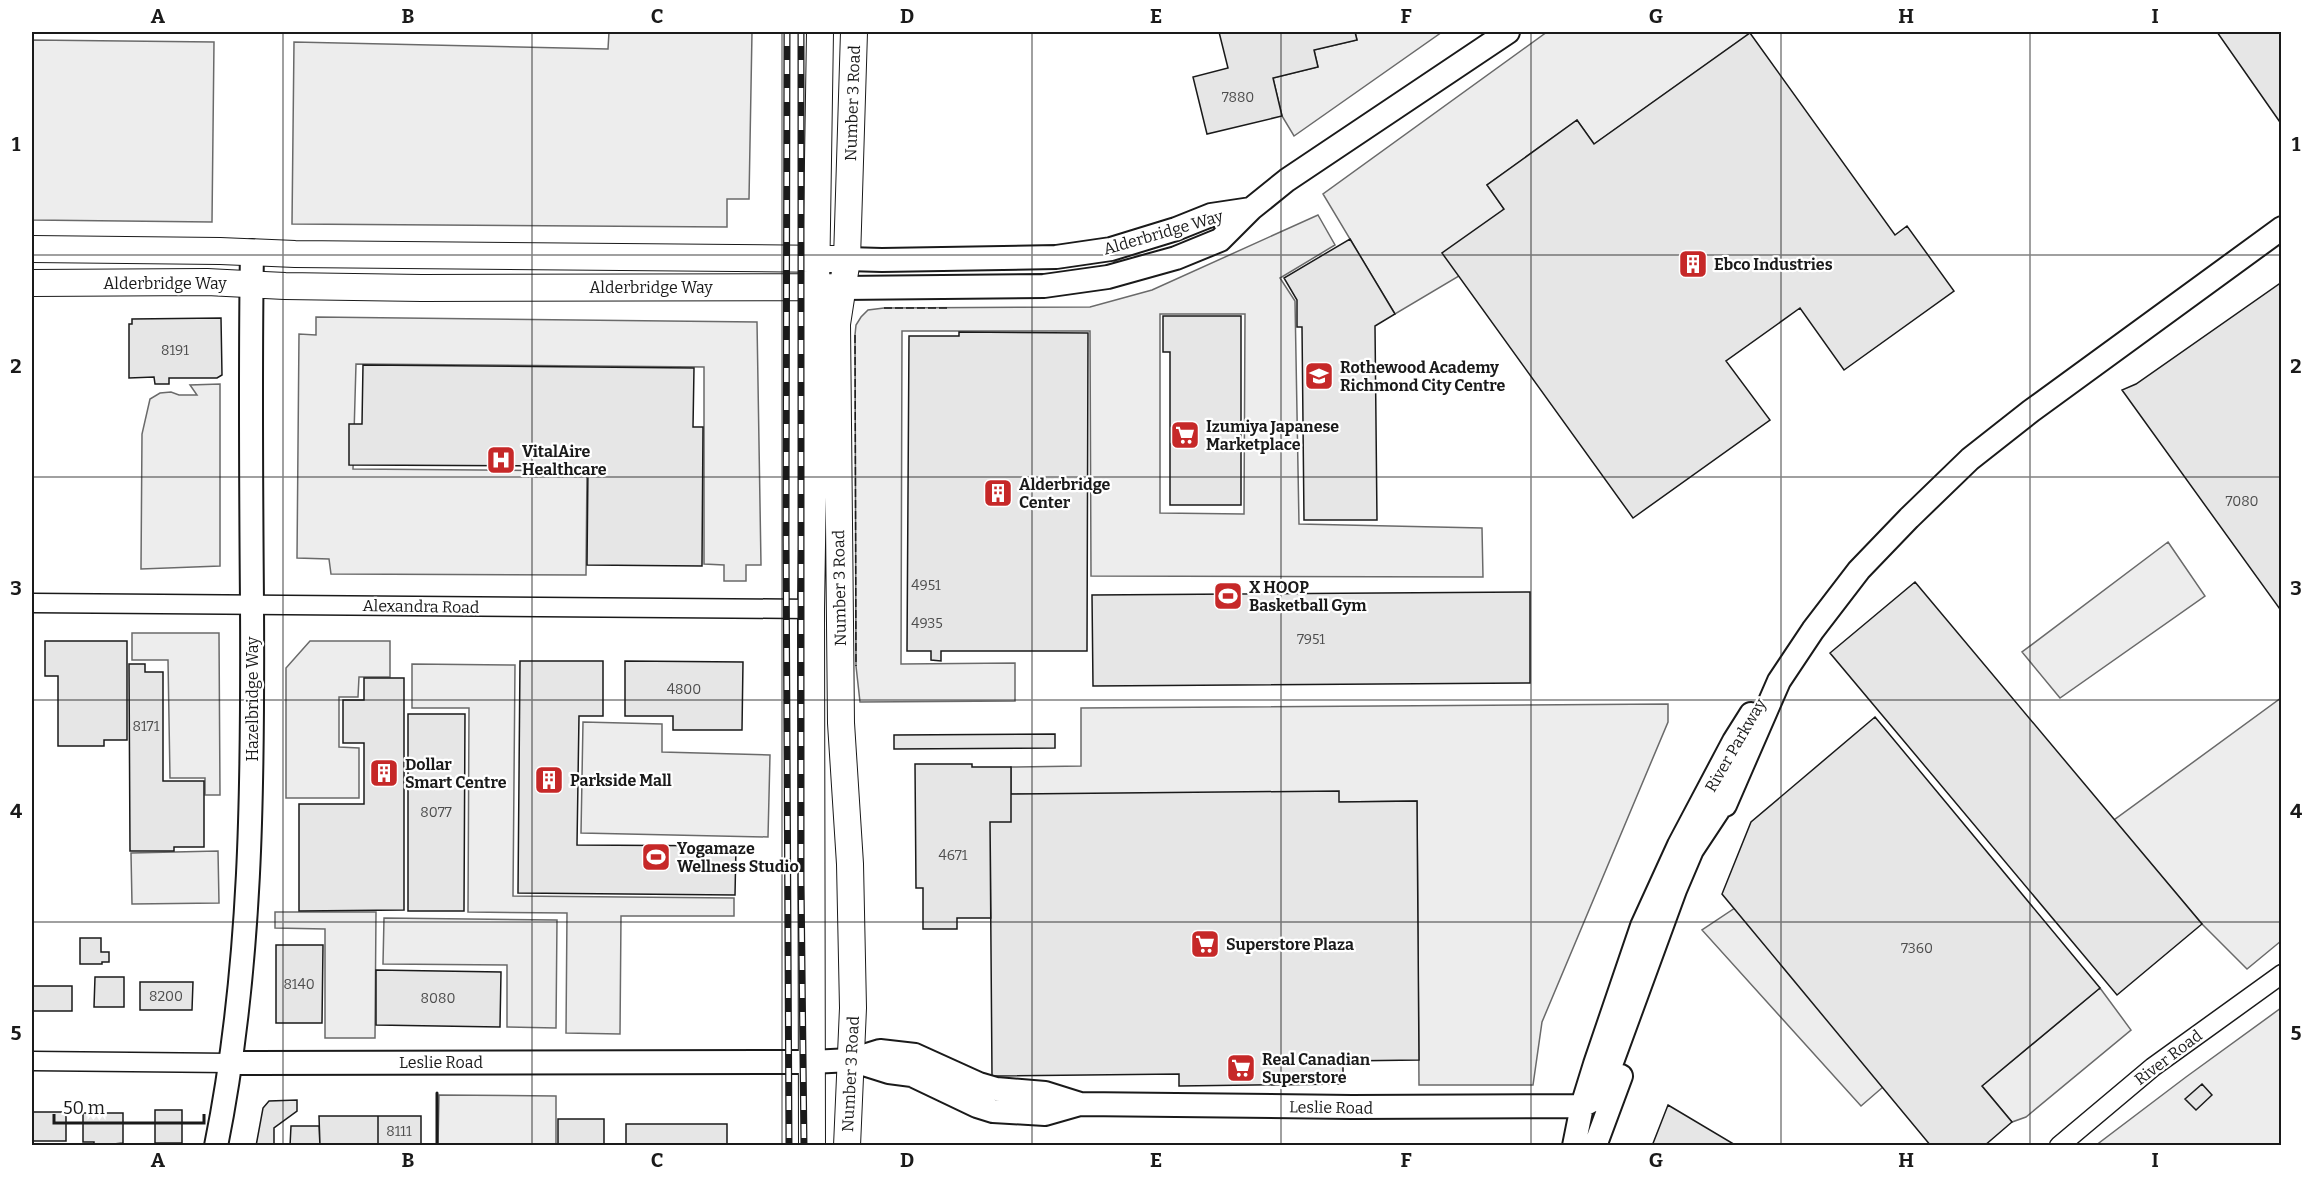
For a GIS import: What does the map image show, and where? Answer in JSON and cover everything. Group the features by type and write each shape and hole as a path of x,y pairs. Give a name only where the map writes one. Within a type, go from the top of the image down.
{"main road":[{"name":"Number 3 Road","path":"812,1146 812,609 820,32"},
{"name":"Number 3 Road","path":"847,1146 853,1008 850,864 841,723 837,324 847,259 854,32"},
{"name":"Alderbridge Way","path":"32,249 847,259"},
{"name":"Alderbridge Way","path":"32,283 207,282 422,288 842,288"}],"street":[{"name":"Alderbridge Way","path":"842,288 1044,286 1108,277 1176,258 1220,240 1251,209 1287,180 1508,32"},
{"name":"Alderbridge Way","path":"847,259 882,261 1056,257 1111,249 1176,229 1211,215 1251,209"},
{"path":"1779,681 1813,630 1859,570 1970,459 2031,411 2282,228"},
{"name":"Hazelbridge Way","path":"216,1146 230,1063 249,849 252,761 252,251"},
{"name":"Alexandra Road","path":"32,603 812,609"},
{"name":"River Parkway","path":"1596,1146 1678,915 1779,681"},
{"name":"River Parkway","path":"1574,1146 1582,1106 1642,926 1660,885 1734,741 1766,692 1779,681"},
{"path":"1582,1106 1595,1099 1601,1092 1675,890 1692,850 1731,791"},
{"name":"River Road","path":"2059,1146 2153,1067 2282,974"},
{"name":"Leslie Road","path":"32,1061 811,1062 851,1060 880,1051 915,1055 996,1089 1045,1093 1080,1104 1352,1107 1582,1106"}],"shaded area":[{"path":"609,32 752,32 749,199 727,199 727,227 292,224 294,42 608,49"},
{"path":"1355,32 1442,32 1294,136 1282,116 1273,78 1318,67 1314,50 1357,40"},
{"path":"1547,32 1751,32 1594,144 1577,120 1487,185 1504,209 1459,276 1395,314 1323,194"},
{"path":"32,40 214,42 212,222 32,220"},
{"path":"1318,215 1335,245 1280,278 1295,301 1299,524 1482,528 1483,577 1091,576 1090,331 902,331 901,664 1015,663 1015,701 860,702 856,666 855,335 856,325 861,317 868,310 884,308 1090,307 1152,290","holes":["1160,314 1245,314 1244,514 1160,513"]},
{"path":"316,317 757,322 761,565 746,565 746,581 724,581 724,565 704,564 704,367 356,364 353,469 587,471 586,575 331,574 329,559 297,558 299,334 316,335"},
{"path":"220,384 220,566 141,569 142,434 150,399 160,393 171,392 179,395 197,395 190,385"},
{"path":"2168,542 2205,596 2060,698 2022,652"},
{"path":"132,633 219,633 220,795 205,795 205,778 170,778 168,660 132,660"},
{"path":"310,641 390,641 390,677 359,677 358,697 339,697 339,747 359,748 359,798 286,798 286,668"},
{"path":"412,664 515,665 513,896 734,898 734,916 621,916 620,1034 566,1033 567,913 468,912 469,708 412,708"},
{"path":"2281,698 2281,941 2247,969 2202,924 2114,820"},
{"path":"1668,704 1668,722 1542,1022 1533,1085 1419,1085 1417,801 1339,802 1011,794 1011,767 1081,766 1081,708"},
{"path":"583,722 662,724 662,752 770,755 768,837 581,833"},
{"path":"218,851 219,903 132,904 131,853"},
{"path":"1735,908 1883,1087 1861,1106 1702,930"},
{"path":"275,912 376,912 375,1038 325,1038 325,929 275,928"},
{"path":"384,918 557,920 556,1028 507,1027 507,965 383,964"},
{"path":"2100,988 2131,1030 2026,1117 2012,1122 1982,1086"},
{"path":"2281,1008 2281,1145 2095,1146 2186,1077"},
{"path":"439,1095 556,1096 556,1145 438,1145"}],"building":[{"path":"1219,32 1355,32 1357,40 1314,50 1318,67 1273,78 1282,116 1207,134 1193,77 1228,68"},
{"path":"2217,32 2282,32 2282,125"},
{"name":"Ebco Industries","path":"1750,33 1895,235 1907,226 1954,291 1844,370 1800,308 1726,361 1770,420 1633,518 1442,253 1504,209 1487,185 1577,120 1594,144"},
{"path":"1350,239 1395,314 1375,326 1377,520 1304,520 1302,327 1297,327 1297,300 1284,278"},
{"path":"2282,282 2282,612 2122,390 2136,384"},
{"path":"1163,316 1241,316 1241,505 1170,505 1170,352 1163,352"},
{"path":"221,318 222,375 217,378 169,378 169,384 155,384 154,377 129,378 129,324 132,324 132,319"},
{"name":"Alderbridge Center","path":"959,332 1088,333 1087,651 941,651 941,661 931,660 931,651 907,651 909,336 959,336"},
{"path":"363,365 694,368 693,427 703,427 702,566 587,565 588,466 349,465 349,424 362,424"},
{"path":"1915,582 2202,924 2117,995 1830,653"},
{"path":"1530,592 1530,683 1093,686 1092,595"},
{"path":"45,641 127,641 127,740 104,740 104,746 58,746 58,676 45,676"},
{"name":"Parkside Mall","path":"520,661 603,661 603,716 579,716 577,845 736,846 735,895 518,893"},
{"path":"625,661 743,662 742,730 673,730 673,716 625,716"},
{"path":"129,664 145,664 145,672 163,672 163,781 204,781 204,847 174,847 174,851 130,851"},
{"name":"Dollar Smart Centre","path":"364,678 404,678 404,910 299,911 299,804 364,804 364,743 343,743 343,700 364,700"},
{"path":"408,714 465,714 464,911 408,911"},
{"path":"1875,717 2100,988 1982,1086 2012,1122 1984,1146 1931,1146 1722,894 1751,822"},
{"path":"1055,734 1055,748 894,749 894,735"},
{"path":"915,764 1011,767 1011,822 990,822 991,918 957,918 957,929 923,929 923,888 916,888"},
{"name":"Superstore Plaza","path":"1339,791 1339,802 1417,801 1419,1060 1343,1061 1343,1084 1179,1086 1179,1074 992,1076 990,822 1011,822 1011,794"},
{"path":"80,938 101,938 101,952 109,952 109,962 80,964"},
{"path":"276,945 323,945 322,1023 276,1023"},
{"path":"376,970 501,972 500,1027 376,1025"},
{"path":"95,977 124,977 124,1007 94,1007"},
{"path":"140,982 193,982 192,1010 140,1010"},
{"path":"32,986 72,986 72,1011 32,1011"},
{"path":"2202,1084 2212,1095 2196,1110 2185,1099"},
{"path":"297,1100 297,1111 274,1128 274,1146 256,1146 263,1108 269,1101"},
{"path":"1668,1105 1737,1146 1652,1146"},
{"path":"155,1110 182,1110 182,1143 155,1143"},
{"path":"32,1112 66,1112 66,1141 32,1141"},
{"path":"83,1113 123,1113 123,1143 94,1146 94,1142 83,1142"},
{"path":"319,1116 378,1116 378,1146 320,1146"},
{"path":"378,1116 421,1116 421,1146 378,1146"},
{"path":"558,1119 604,1119 604,1146 558,1146"},
{"path":"626,1124 727,1124 727,1146 626,1146"},
{"path":"291,1126 319,1126 320,1146 290,1146"}],"railway":[{"path":"787,32 786,537 789,1146"},
{"path":"801,32 801,880 804,1146"}],"fence":[{"path":"884,308 947,308"},
{"path":"855,335 856,666"}],"wall":[{"path":"437,1093 437,1146"}],"place":[{"name":"Ebco Industries","path":"1693,264"},
{"name":"Rothewood Academy Richmond City Centre","path":"1319,376"},
{"name":"Izumiya Japanese Marketplace","path":"1185,435"},
{"name":"VitalAire Healthcare","path":"501,460"},
{"name":"Alderbridge Center","path":"998,493"},
{"name":"X HOOP Basketball Gym","path":"1228,596"},
{"name":"Dollar Smart Centre","path":"384,773"},
{"name":"Parkside Mall","path":"549,780"},
{"name":"Yogamaze Wellness Studio","path":"656,857"},
{"name":"Superstore Plaza","path":"1205,944"},
{"name":"Real Canadian Superstore","path":"1241,1068"}]}
